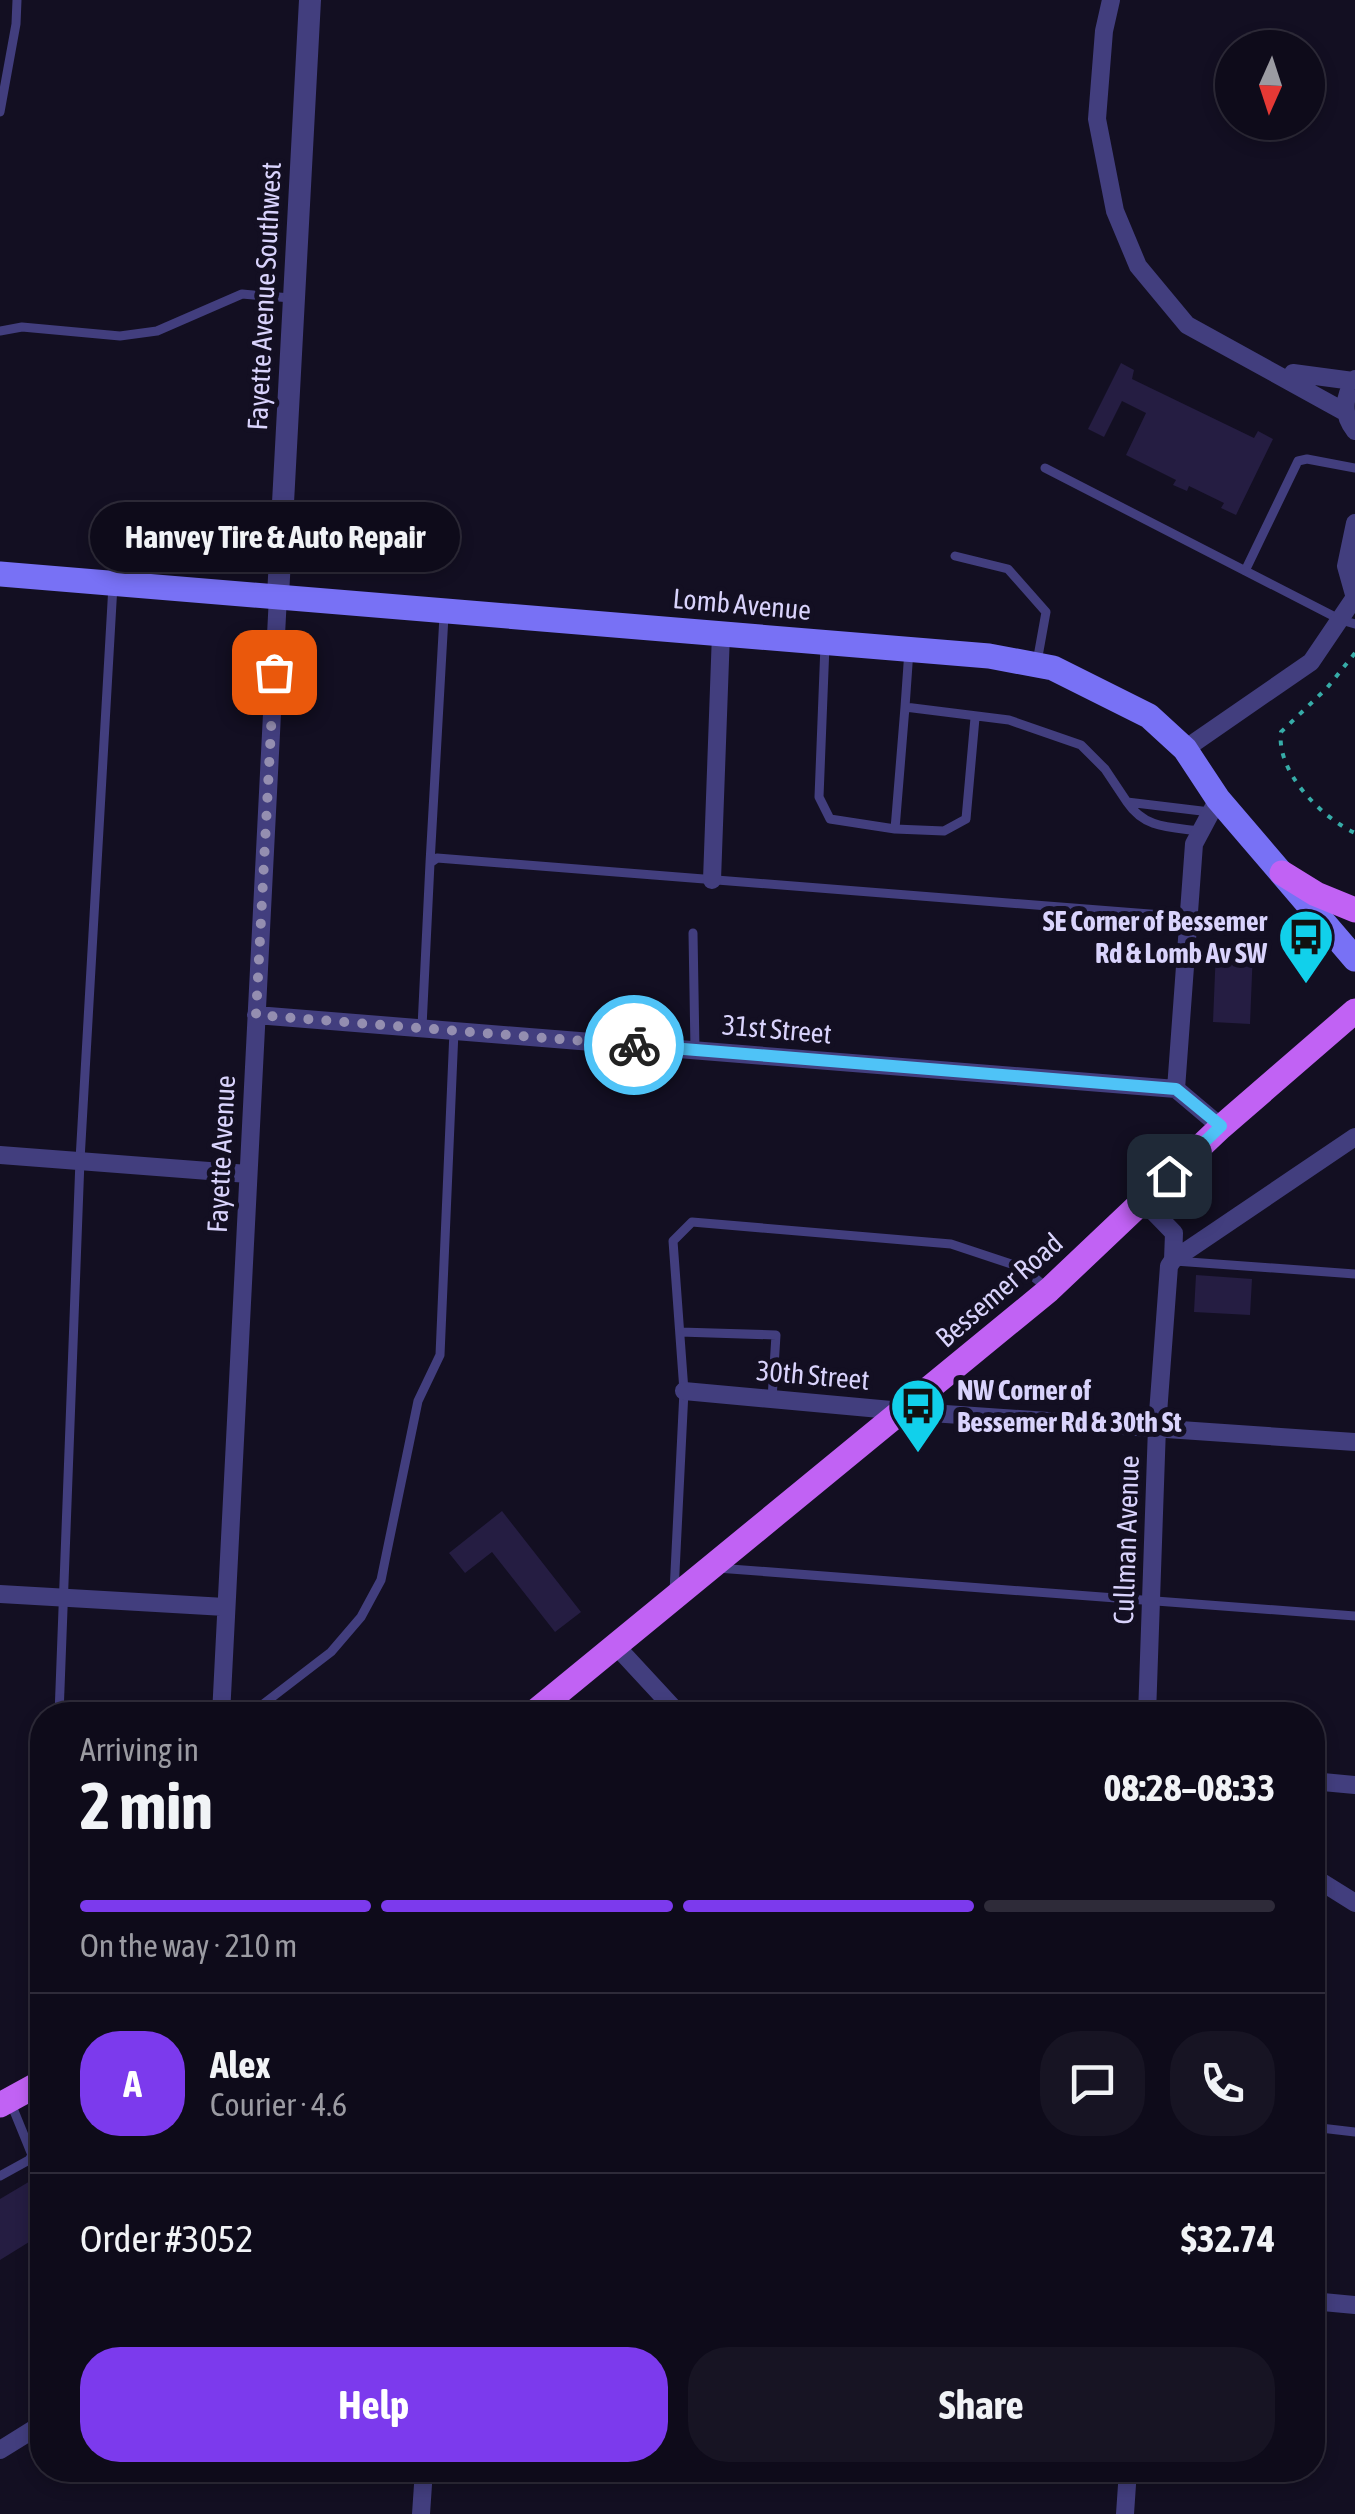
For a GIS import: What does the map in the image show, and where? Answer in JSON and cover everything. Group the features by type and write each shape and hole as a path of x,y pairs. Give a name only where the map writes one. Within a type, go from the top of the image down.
{"main road":[{"name":"Lomb Avenue","path":"0,574 909,648 989,656 1053,668 1148,716 1186,749 1214,806 1282,874 1355,959"},
{"path":"1282,874 1355,910"},
{"name":"Bessemer Road","path":"547,1702 1049,1290 1221,1126 1355,1011"},
{"path":"4,2102 30,2088"}],"street":[{"name":"Fayette Avenue Southwest","path":"278,596 310,0"},
{"path":"1111,0 1104,31 1097,119 1115,211 1138,266 1187,324 1346,412"},
{"path":"1263,367 1311,378 1354,380 1345,401 1355,431"},
{"path":"1186,749 1311,662 1348,622 1355,598 1346,566 1355,523"},
{"name":"Fayette Avenue","path":"221,1702 278,596"},
{"path":"712,880 721,633"},
{"path":"1214,806 1194,844 1176,1089 1221,1126"},
{"name":"31st Street","path":"256,1015 1176,1089"},
{"path":"1173,1260 1355,1138"},
{"path":"0,1155 248,1174"},
{"name":"Cullman Avenue","path":"1143,1201 1174,1233 1157,1427 1148,1702"},
{"name":"30th Street","path":"684,1391 902,1411 1355,1442"},
{"path":"0,1594 225,1607"},
{"path":"617,1646 668,1702"},
{"path":"1325,1782 1355,1785"},
{"path":"1325,1884 1355,1903"},
{"path":"1325,2302 1355,2305"},
{"path":"0,2450 30,2431"},
{"path":"421,2514 423,2482"},
{"path":"1124,2514 1127,2482"}],"lane":[{"path":"0,112 16,24 16,0"},
{"path":"0,332 22,328 120,336 157,331 242,294 294,298"},
{"path":"1245,570 1298,461 1355,468"},
{"path":"1046,468 1348,622"},
{"path":"956,556 1008,569 1046,612 1037,665"},
{"path":"60,1702 80,1160 113,582"},
{"path":"422,1028 444,610"},
{"path":"825,642 819,797 830,818 895,829 944,831 966,819 975,718"},
{"path":"895,829 909,648"},
{"path":"904,707 1008,720 1081,745 1105,769 1137,817 1154,826 1200,830"},
{"path":"1127,802 1214,806"},
{"path":"430,863 438,858 1188,917"},
{"path":"693,932 696,1050"},
{"path":"266,1702 330,1652 362,1617 382,1580 418,1401 440,1355 454,1030"},
{"path":"674,1596 684,1391 673,1241 692,1222 950,1244 1022,1268 1049,1290"},
{"path":"1173,1260 1355,1274"},
{"path":"680,1332 776,1336 772,1399"},
{"path":"709,1568 1355,1616"},
{"path":"4,2102 30,2151"},
{"path":"1325,2128 1355,2132"},
{"path":"0,2176 30,2158"}],"path":[{"path":"1355,652 1328,688 1281,732 1280,741 1294,778 1315,802 1355,833"}],"building":[{"path":"1121,363 1134,370 1132,379 1254,438 1258,431 1273,439 1236,515 1221,508 1224,503 1189,486 1187,491 1173,485 1176,480 1126,455 1146,413 1122,401 1104,437 1088,429"},
{"path":"1216,949 1253,950 1250,1024 1213,1022"},
{"path":"1196,1275 1252,1279 1250,1315 1194,1312"},
{"path":"502,1511 581,1612 555,1632 492,1552 465,1573 449,1553"},
{"path":"30,2181 30,2241 0,2260 0,2199"}],"way so far":[{"path":"274,672 256,1015 634,1045"}],"place":[{"name":"Hanvey Tire & Auto Repair","path":"274,672"},
{"name":"SE Corner of Bessemer Rd & Lomb Av SW","path":"1306,986"},
{"name":"NW Corner of Bessemer Rd & 30th St","path":"918,1455"}],"route":[{"path":"634,1045 1176,1089 1221,1126 1169,1176"}]}
